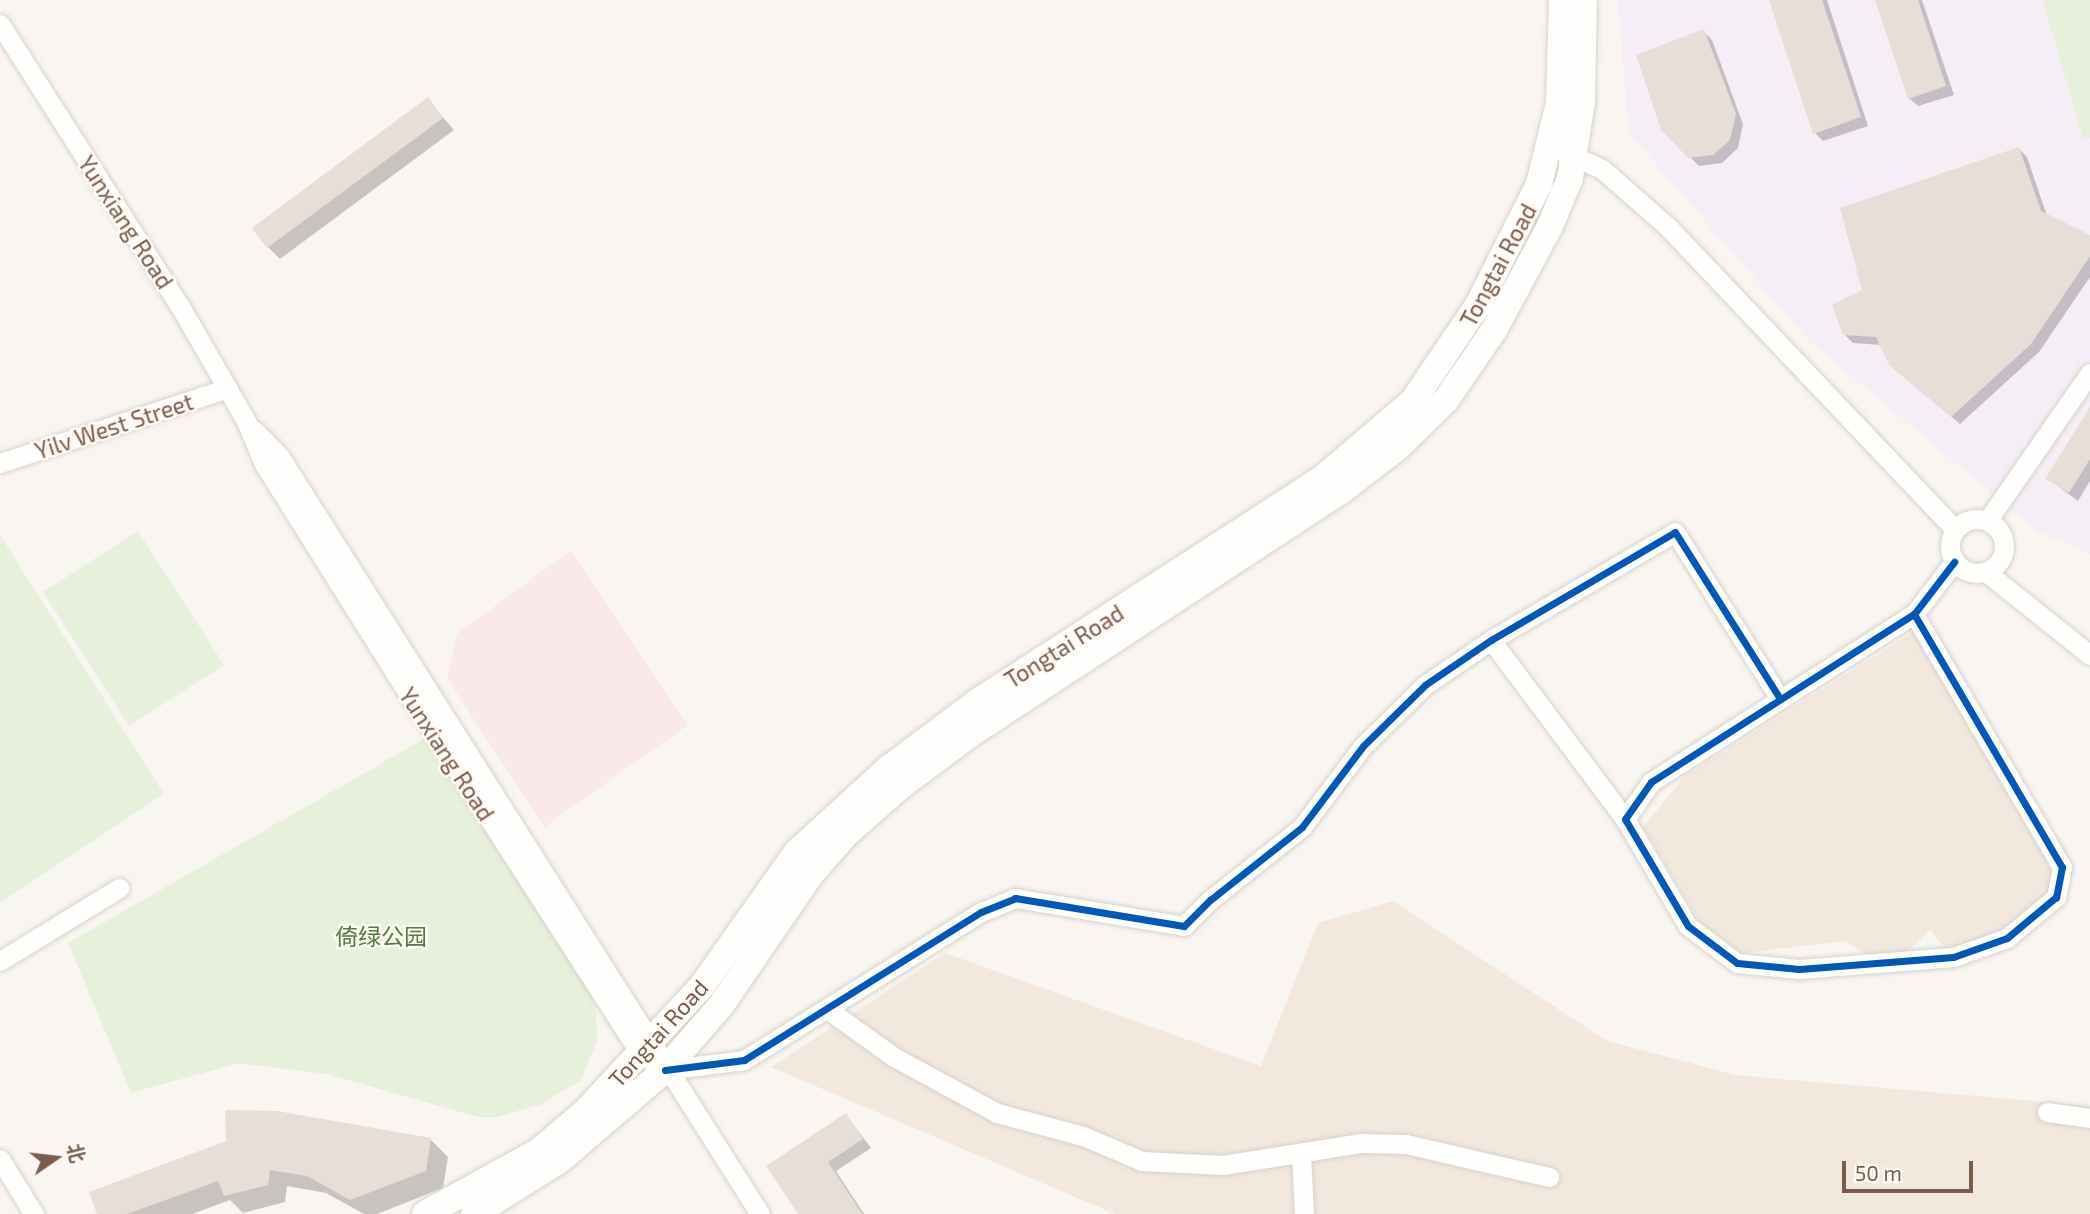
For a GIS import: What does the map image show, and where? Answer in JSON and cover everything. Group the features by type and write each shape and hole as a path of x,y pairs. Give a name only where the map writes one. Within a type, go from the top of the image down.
{"main road":[{"name":"Tongtai Road","path":"425,1214 539,1151 648,1048 702,986 797,852 888,768 988,695 1297,496 1394,421 1431,380 1472,316 1525,216 1564,152 1562,0"},
{"name":"Tongtai Road","path":"474,1214 560,1160 665,1070 722,1004 811,874 872,810 969,735 1341,491 1430,416 1466,374 1494,330 1550,226 1564,152 1584,0"}],"street":[{"name":"Yunxiang Road","path":"0,24 228,388 247,423 280,457 648,1048 760,1214"},
{"path":"1564,152 1602,169 1668,227 1955,528"},
{"path":"1987,521 2090,373"},
{"name":"Yilv West Street","path":"0,463 228,388"},
{"path":"1986,572 2004,551 2001,533 1987,521 1970,520 1955,528 1949,545 1954,562 1968,573 1986,572 2090,655"},
{"path":"665,1070 744,1060 981,912 1015,898 1184,926 1210,900 1302,827 1363,746 1425,685 1491,639 1675,532 1780,699"},
{"path":"1625,819 1651,782 1914,614 1954,562"},
{"path":"1491,639 1625,819 1688,926 1737,963 1799,969 1953,957 2007,938 2056,897 2062,866 1914,614"},
{"path":"0,961 119,888"},
{"path":"827,1009 894,1057 997,1113 1083,1136 1142,1161 1223,1165 1361,1143 1406,1144 1549,1177"},
{"path":"2047,1112 2090,1118"},
{"path":"1301,1154 1304,1214"},
{"path":"0,1159 34,1214"}],"shaded area":[{"path":"2090,0 2090,554 2036,530 1808,340 1629,133 1618,1"},
{"path":"571,550 688,725 544,827 447,678 457,634"},
{"path":"1921,627 2062,867 2056,897 2007,938 1953,957 1930,930 1905,954 1869,956 1846,941 1742,953 1700,922 1643,827 1685,776"},
{"path":"1393,901 1607,1041 1736,1075 2090,1106 2090,1214 1115,1214 771,1067 945,953 1261,1066 1318,923"}],"green space":[{"path":"2043,0 2090,0 2090,137 2083,139"},
{"path":"138,531 224,665 129,726 43,592"},
{"path":"0,535 164,794 0,903"},
{"name":"倚绿公园","path":"429,736 589,986 596,1012 597,1041 581,1080 542,1104 497,1117 478,1117 327,1074 239,1063 131,1093 68,943"}],"building":[{"path":"1769,0 1822,0 1861,117 1813,134"},
{"path":"1875,0 1918,0 1946,86 1908,99"},
{"path":"1704,29 1736,114 1730,140 1713,155 1688,158 1661,130 1636,55"},
{"path":"428,97 443,118 267,248 252,228"},
{"path":"2019,147 2041,211 2090,235 2090,256 2031,344 1951,417 1889,365 1876,337 1843,335 1832,305 1862,290 1840,208"},
{"path":"2090,407 2090,459 2069,493 2045,479"},
{"path":"225,1110 277,1111 431,1138 426,1171 350,1200 307,1176 270,1170 268,1185 224,1196 218,1181 127,1214 97,1214 89,1192 226,1141"},
{"path":"846,1113 863,1139 828,1162 862,1214 798,1214 766,1166"}],"cycle path":[{"path":"665,1070 744,1060 981,912 1015,898 1184,926 1210,900 1302,827 1363,746 1425,685 1491,640 1675,532 1780,699"},
{"path":"1914,614 2062,867 2056,897 2007,938 1953,957 1799,969 1737,963 1688,926 1625,819 1651,782 1914,614 1954,562"}]}
